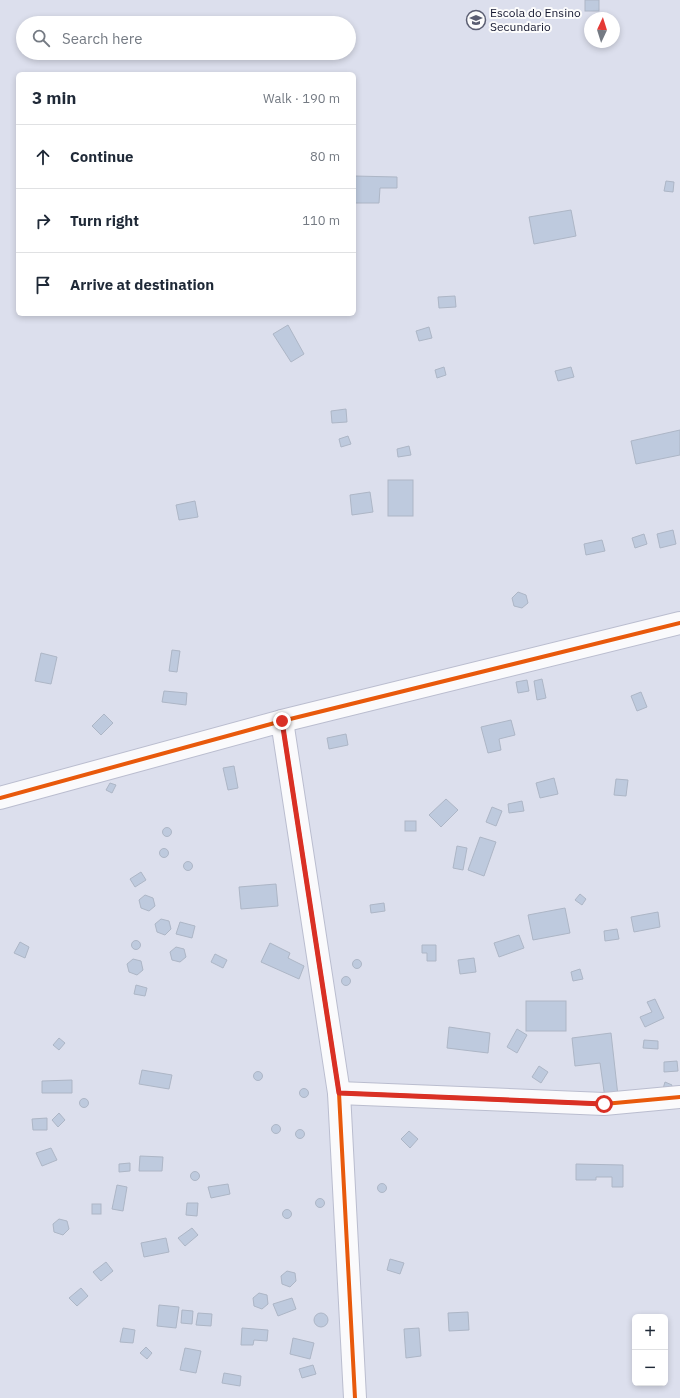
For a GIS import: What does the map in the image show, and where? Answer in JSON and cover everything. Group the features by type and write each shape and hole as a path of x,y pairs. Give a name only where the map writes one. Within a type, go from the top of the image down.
{"street":[{"path":"0,798 282,721 680,623"},
{"path":"282,721 339,1093 355,1398"},
{"path":"339,1093 604,1104 680,1097"}],"building":[{"path":"585,0 599,0 599,11 585,11"},
{"path":"356,176 397,177 397,188 380,188 379,203 356,203"},
{"path":"666,181 674,182 673,192 664,191"},
{"path":"571,210 576,236 534,244 529,217"},
{"path":"455,296 456,307 439,308 438,297"},
{"path":"288,325 304,354 291,362 273,334"},
{"path":"429,327 432,338 419,341 416,331"},
{"path":"444,367 446,375 437,378 435,370"},
{"path":"571,367 574,377 558,381 555,371"},
{"path":"346,409 347,422 332,423 331,411"},
{"path":"680,430 680,455 636,464 631,441"},
{"path":"348,436 351,444 341,447 339,439"},
{"path":"409,446 411,455 398,457 397,449"},
{"path":"388,480 413,480 413,516 388,516"},
{"path":"370,492 373,512 352,515 350,495"},
{"path":"195,501 198,517 179,520 176,505"},
{"path":"673,530 676,544 660,548 657,534"},
{"path":"644,534 647,544 635,548 632,538"},
{"path":"602,540 605,551 586,555 584,544"},
{"path":"518,592 526,595 528,603 522,608 514,606 512,598"},
{"path":"172,650 180,651 177,672 169,671"},
{"path":"41,653 57,657 51,684 35,681"},
{"path":"542,679 546,698 537,700 534,681"},
{"path":"527,680 529,691 518,693 516,682"},
{"path":"164,691 187,693 186,705 162,702"},
{"path":"641,692 647,707 637,711 631,696"},
{"path":"104,714 113,723 101,735 92,726"},
{"path":"511,720 515,735 499,739 501,750 488,753 481,727"},
{"path":"346,734 348,745 329,749 327,738"},
{"path":"234,766 238,788 228,790 223,768"},
{"path":"554,778 558,794 540,798 536,783"},
{"path":"616,779 628,780 626,796 614,795"},
{"path":"110,783 116,785 112,793 106,790"},
{"path":"446,799 458,810 441,827 429,815"},
{"path":"522,801 524,811 509,813 508,804"},
{"path":"492,807 502,811 496,826 486,822"},
{"path":"405,821 416,821 416,831 405,831"},
{"path":"167,827 172,832 167,837 162,832"},
{"path":"480,837 496,842 484,876 468,870"},
{"path":"457,846 467,848 463,870 453,868"},
{"path":"164,848 169,853 164,858 159,853"},
{"path":"188,861 193,866 188,871 183,866"},
{"path":"141,872 146,880 135,887 130,879"},
{"path":"276,884 278,906 241,909 239,887"},
{"path":"580,894 586,899 582,905 575,900"},
{"path":"145,895 153,898 155,906 149,911 141,908 139,900"},
{"path":"384,903 385,911 371,913 370,905"},
{"path":"565,908 570,933 533,940 528,915"},
{"path":"658,912 660,927 634,932 631,917"},
{"path":"161,919 169,921 171,929 165,935 157,932 155,924"},
{"path":"180,922 195,926 192,938 176,934"},
{"path":"617,929 619,939 605,941 604,931"},
{"path":"519,935 524,948 499,957 494,943"},
{"path":"136,940 141,945 136,950 131,945"},
{"path":"20,942 29,947 25,958 14,953"},
{"path":"270,943 290,953 288,958 304,966 299,979 261,962"},
{"path":"422,945 436,945 436,961 427,961 427,953 422,953"},
{"path":"176,947 184,949 186,957 180,962 172,960 170,952"},
{"path":"215,954 227,960 223,968 211,962"},
{"path":"474,958 476,972 460,974 458,960"},
{"path":"133,959 141,961 143,970 137,975 129,972 127,964"},
{"path":"357,959 362,964 357,969 352,964"},
{"path":"580,969 583,979 573,981 571,972"},
{"path":"346,976 351,981 346,986 341,981"},
{"path":"136,985 147,988 145,996 134,994"},
{"path":"655,999 664,1018 645,1027 640,1017 652,1012 647,1002"},
{"path":"526,1001 566,1001 566,1031 526,1031"},
{"path":"449,1027 490,1033 488,1053 447,1048"},
{"path":"517,1029 527,1035 517,1053 507,1047"},
{"path":"611,1033 618,1096 605,1098 600,1063 575,1066 572,1038"},
{"path":"59,1038 65,1043 59,1050 53,1045"},
{"path":"644,1040 658,1041 658,1049 643,1048"},
{"path":"677,1061 678,1071 664,1072 664,1062"},
{"path":"539,1066 548,1072 541,1083 532,1077"},
{"path":"142,1070 172,1075 169,1089 139,1084"},
{"path":"258,1071 263,1076 258,1081 253,1076"},
{"path":"72,1080 72,1093 42,1093 42,1081"},
{"path":"665,1082 672,1085 669,1094 662,1092"},
{"path":"304,1088 309,1093 304,1098 299,1093"},
{"path":"84,1098 89,1103 84,1108 79,1103"},
{"path":"59,1113 65,1120 58,1127 52,1120"},
{"path":"47,1118 47,1130 33,1130 32,1119"},
{"path":"276,1124 281,1129 276,1134 271,1129"},
{"path":"300,1129 305,1134 300,1139 295,1134"},
{"path":"409,1131 418,1139 410,1148 401,1139"},
{"path":"51,1148 57,1160 42,1166 36,1153"},
{"path":"140,1156 163,1157 162,1171 139,1171"},
{"path":"130,1163 130,1171 119,1172 119,1164"},
{"path":"576,1164 623,1165 623,1187 612,1187 612,1177 596,1177 596,1180 576,1180"},
{"path":"195,1171 200,1176 195,1181 190,1176"},
{"path":"382,1183 387,1188 382,1193 377,1188"},
{"path":"228,1184 230,1194 211,1198 208,1187"},
{"path":"117,1185 127,1187 123,1211 112,1209"},
{"path":"320,1198 325,1203 320,1208 315,1203"},
{"path":"187,1203 198,1203 197,1216 186,1215"},
{"path":"92,1204 101,1204 101,1214 92,1214"},
{"path":"287,1209 292,1214 287,1219 282,1214"},
{"path":"59,1219 67,1221 69,1229 63,1235 54,1232 53,1224"},
{"path":"192,1228 198,1235 185,1246 178,1238"},
{"path":"166,1238 169,1252 144,1257 141,1243"},
{"path":"390,1259 404,1263 400,1274 387,1270"},
{"path":"106,1262 113,1271 101,1281 93,1272"},
{"path":"287,1271 295,1273 296,1281 290,1287 282,1284 281,1276"},
{"path":"81,1288 88,1296 77,1306 69,1298"},
{"path":"259,1293 267,1295 268,1304 262,1309 254,1306 253,1298"},
{"path":"292,1298 296,1309 278,1316 273,1304"},
{"path":"159,1305 179,1307 176,1328 157,1326"},
{"path":"182,1310 193,1311 192,1324 181,1323"},
{"path":"468,1312 469,1330 449,1331 448,1313"},
{"path":"198,1313 212,1314 211,1326 196,1325"},
{"path":"318,1313 324,1313 328,1317 328,1323 324,1327 318,1327 314,1323 314,1317"},
{"path":"123,1328 135,1330 133,1343 120,1342"},
{"path":"242,1328 268,1330 267,1341 254,1340 253,1345 241,1345"},
{"path":"419,1328 421,1356 406,1358 404,1329"},
{"path":"293,1338 314,1343 310,1359 290,1354"},
{"path":"146,1347 152,1353 147,1359 140,1353"},
{"path":"185,1348 201,1351 196,1373 180,1370"},
{"path":"313,1365 316,1374 302,1378 299,1369"},
{"path":"224,1373 241,1376 240,1386 222,1383"}],"cycle path":[{"path":"282,721 680,623"},
{"path":"0,798 282,721 339,1093 355,1398"},
{"path":"339,1093 604,1104 680,1097"}],"place":[{"name":"Escola do Ensino Secundario","path":"476,20"}],"route":[{"path":"282,721 339,1093 604,1104"}]}
